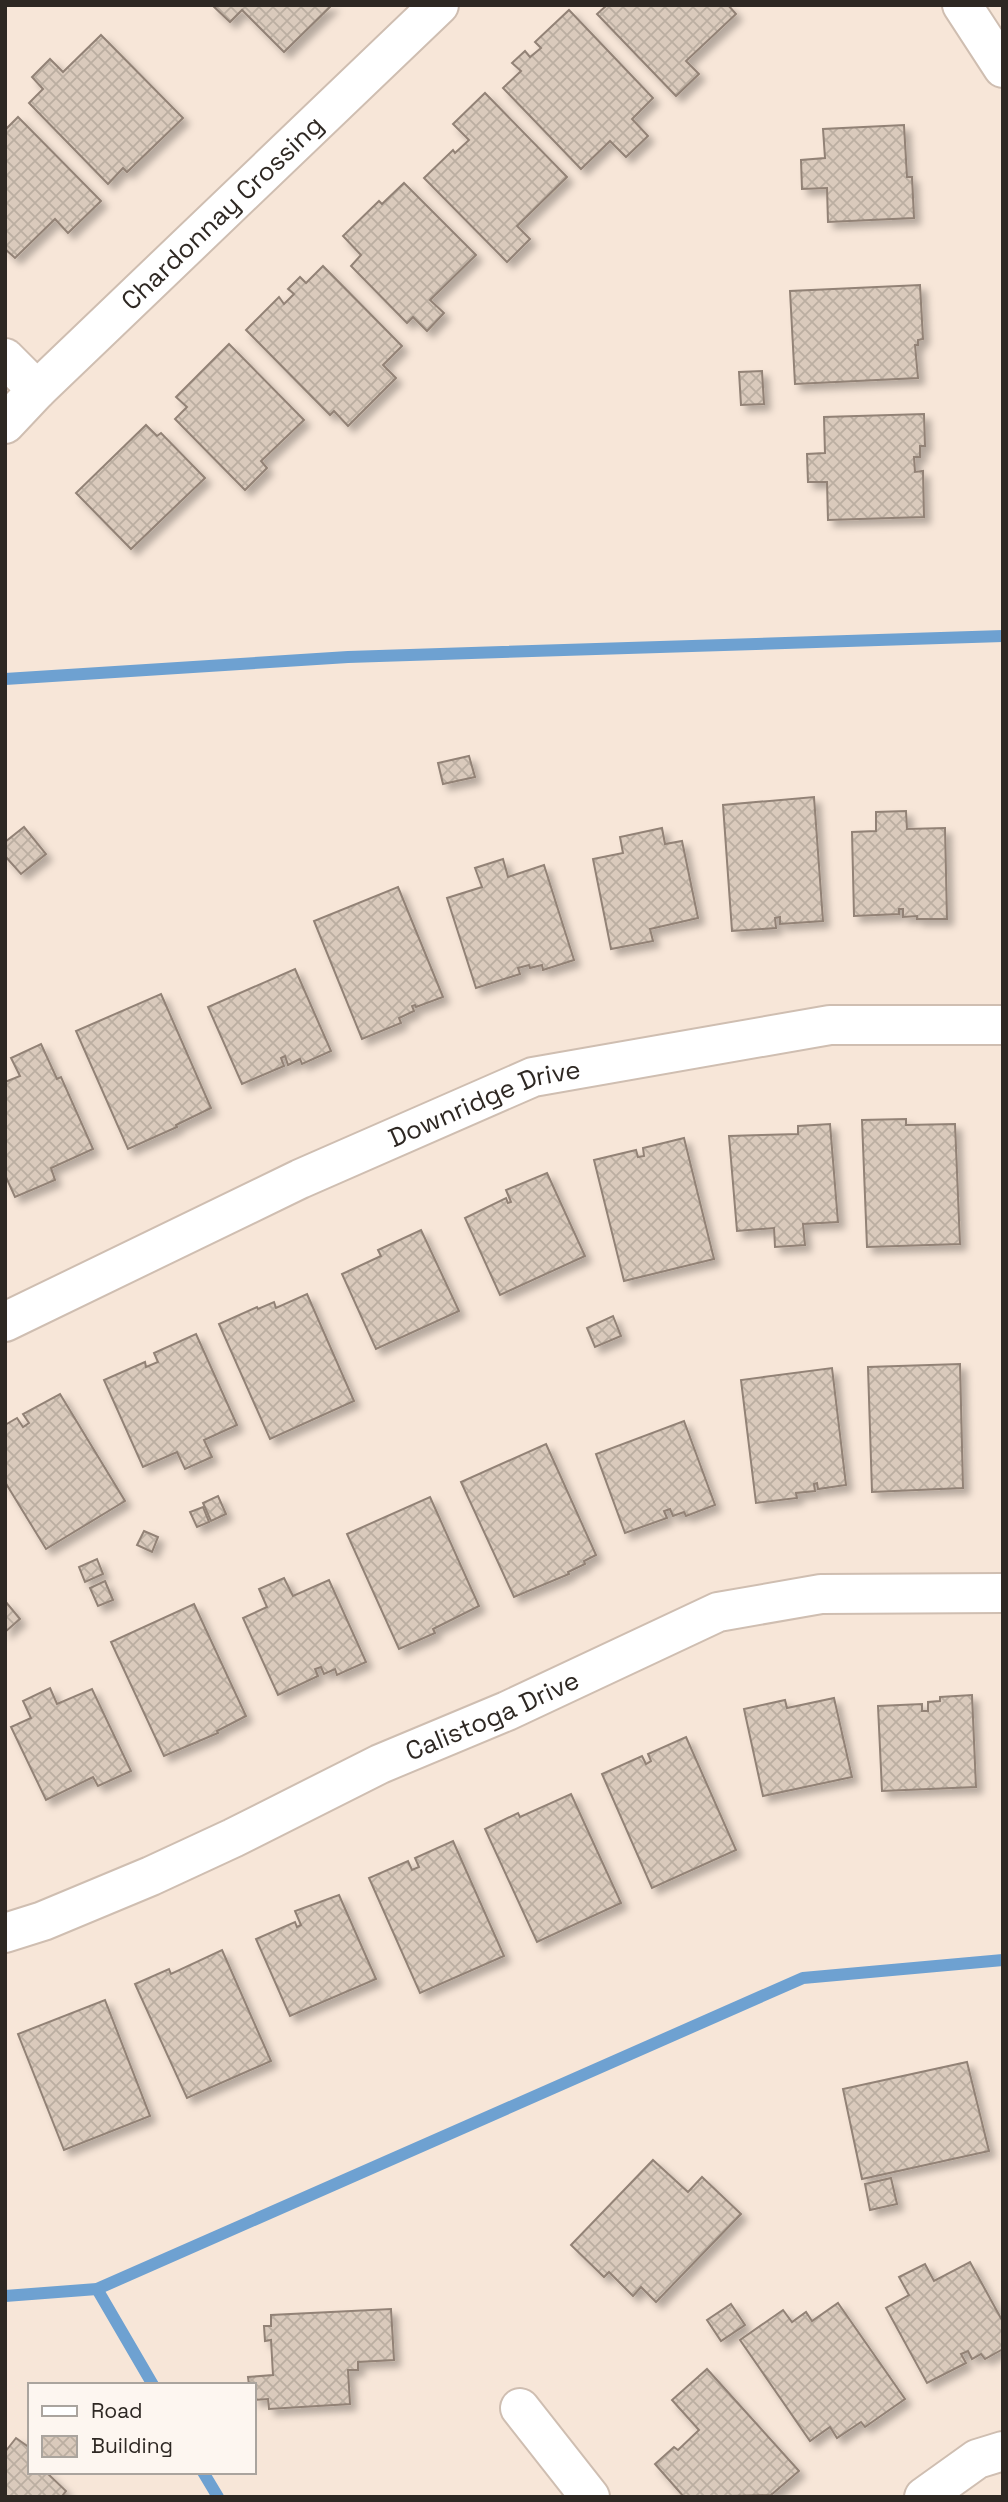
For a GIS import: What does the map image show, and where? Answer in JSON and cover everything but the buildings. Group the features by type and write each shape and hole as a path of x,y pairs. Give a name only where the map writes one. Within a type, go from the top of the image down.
{"street":[{"name":"Chardonnay Crossing","path":"5,424 37,390 439,5"},
{"path":"962,5 1003,68"},
{"path":"5,358 37,390"},
{"name":"Downridge Drive","path":"5,1322 300,1179 533,1077 830,1025 1003,1025"},
{"name":"Calistoga Drive","path":"5,1933 43,1921 151,1876 380,1764 507,1711 718,1612 821,1594 1003,1593"},
{"path":"520,2408 590,2497"},
{"path":"924,2497 977,2459 1003,2451"}],"waterway":[{"path":"5,679 348,657 1003,636"},
{"path":"5,2296 97,2289 803,1978 1003,1960"},
{"path":"97,2289 152,2383"},
{"path":"204,2474 218,2497"}]}
